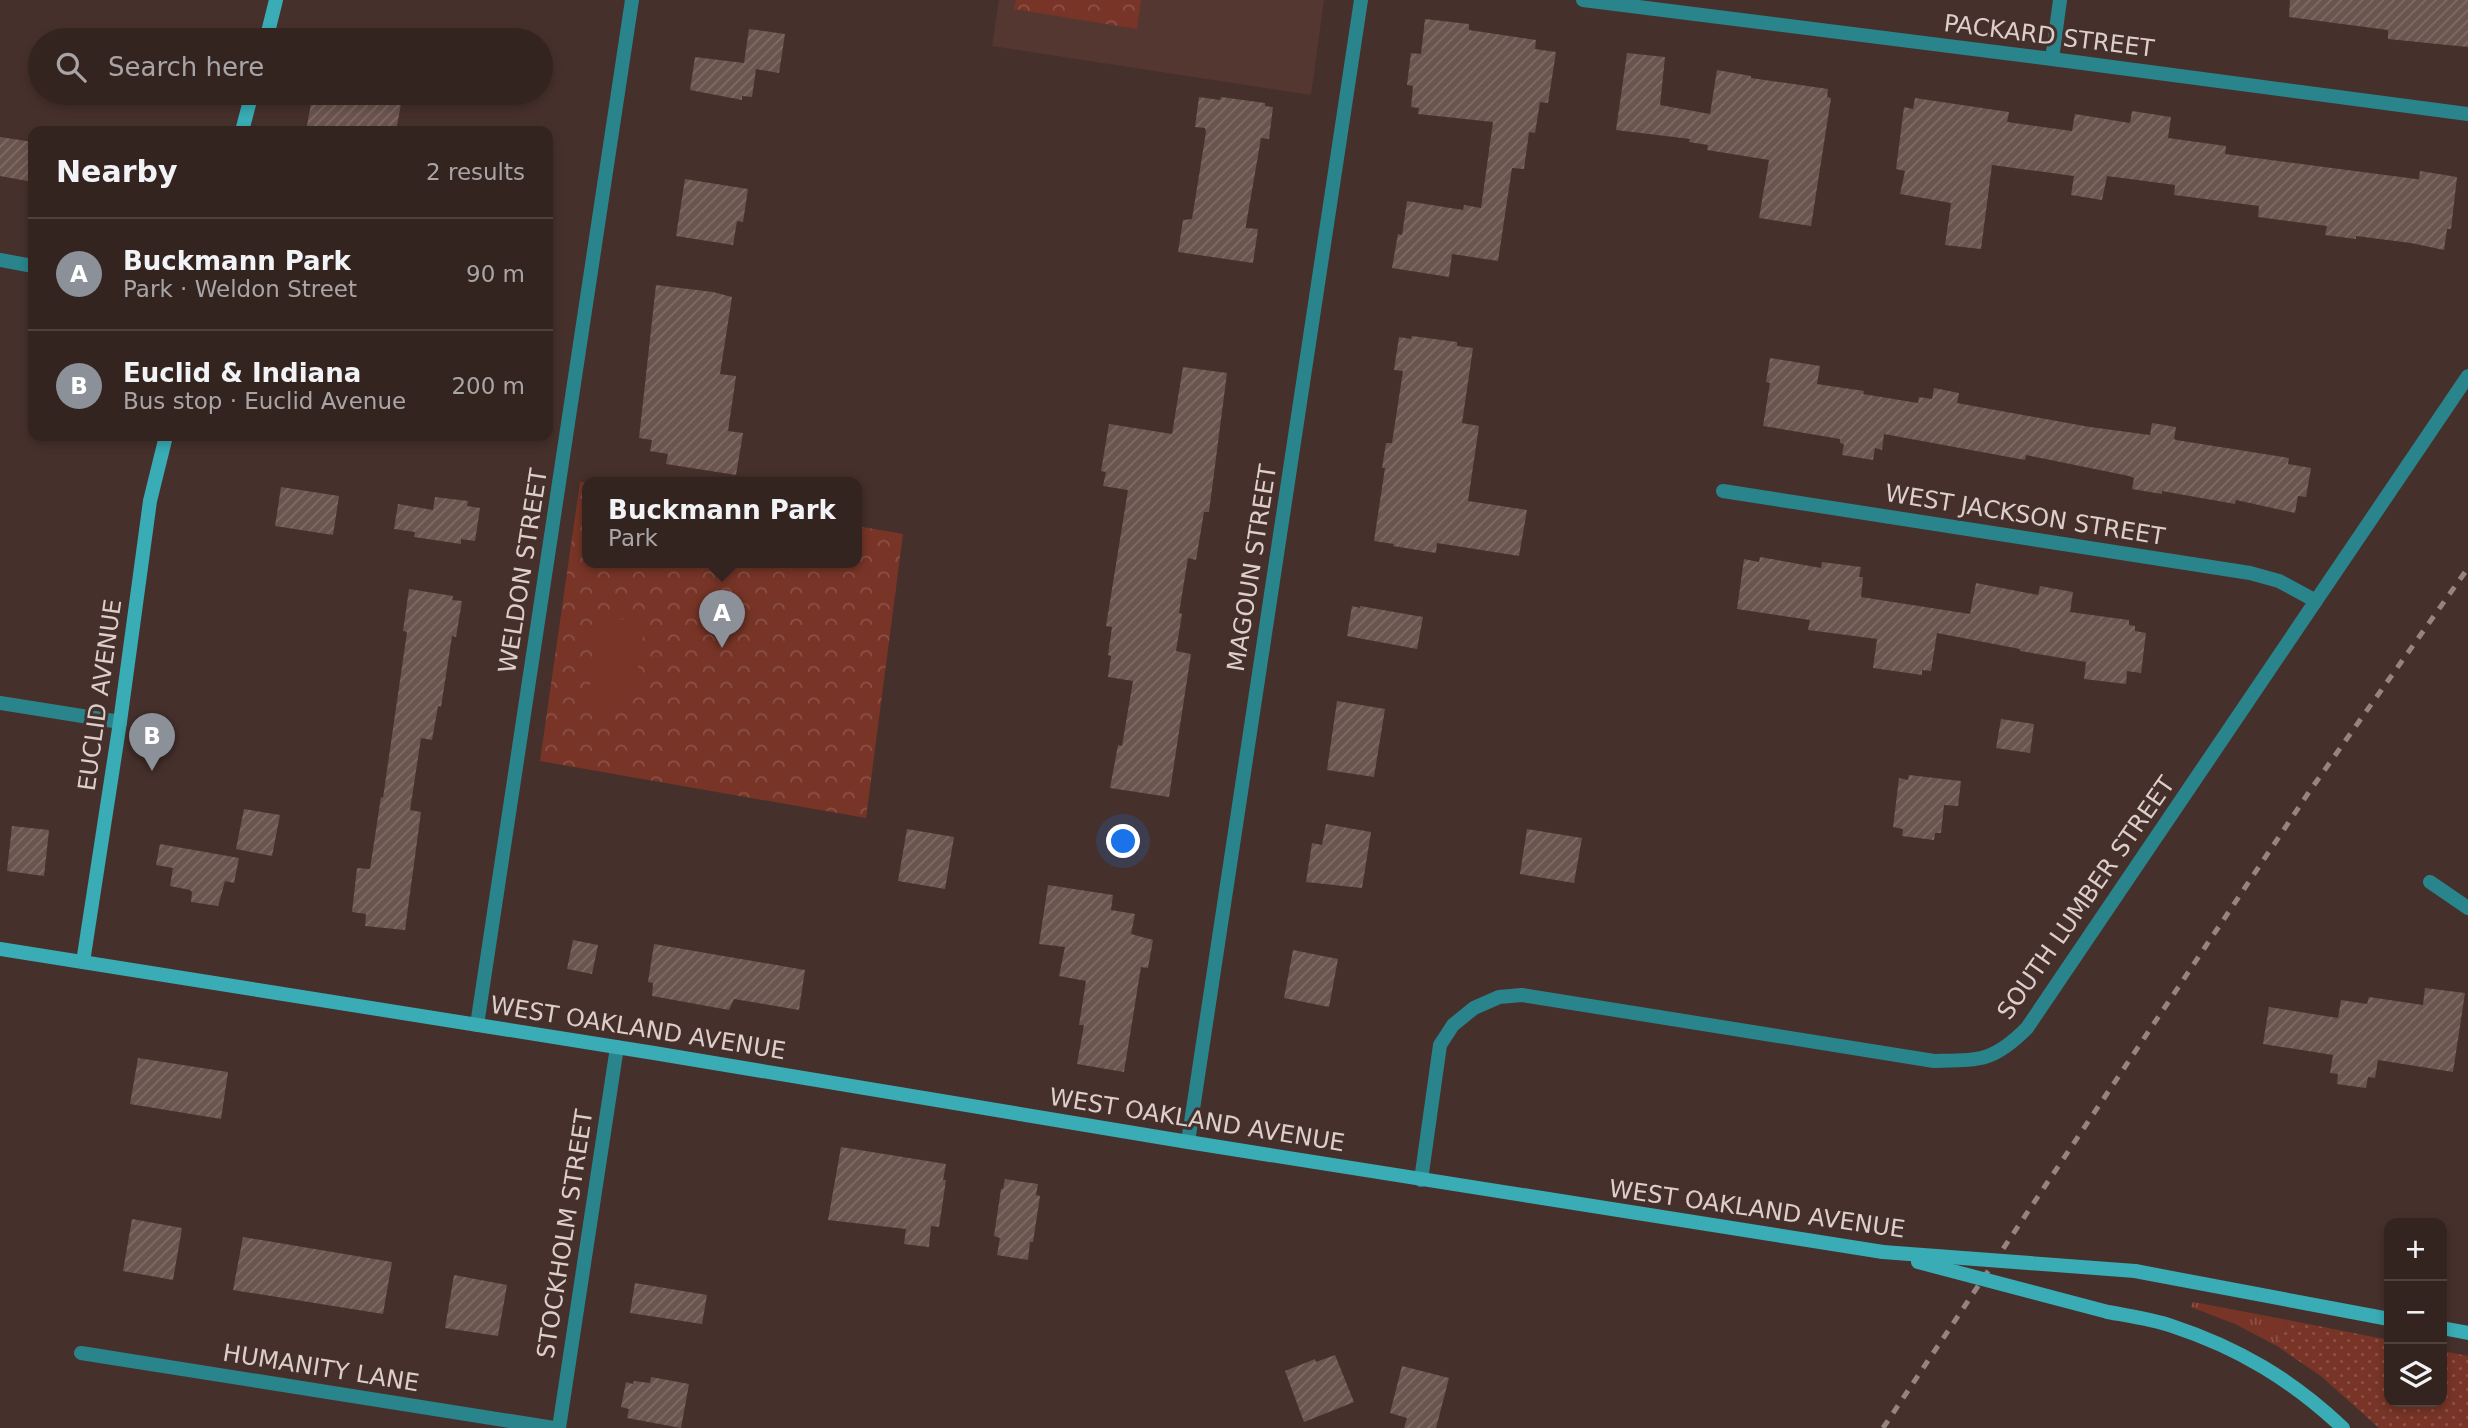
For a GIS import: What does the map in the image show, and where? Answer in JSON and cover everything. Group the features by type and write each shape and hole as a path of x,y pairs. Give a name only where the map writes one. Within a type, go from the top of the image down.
{"main road":[{"path":"269,28 276,0"},
{"path":"243,126 249,105"},
{"name":"EUCLID AVENUE","path":"83,962 150,502 165,441"},
{"name":"WEST OAKLAND AVENUE","path":"0,949 617,1047 1421,1180 1883,1252 2135,1270 2384,1318"},
{"path":"1883,1252 2108,1312 2171,1326 2245,1355 2312,1399 2343,1428"},
{"path":"2447,1329 2468,1333"}],"street":[{"name":"WELDON STREET","path":"477,1025 632,0"},
{"name":"MAGOUN STREET","path":"1188,1142 1361,0"},
{"name":"PACKARD STREET","path":"1583,0 2468,114"},
{"path":"2052,59 2060,0"},
{"path":"0,260 28,265"},
{"name":"SOUTH LUMBER STREET","path":"1421,1180 1440,1045 1453,1025 1474,1008 1499,997 1522,995 1934,1061 1980,1060 1991,1057 2012,1043 2027,1028 2468,376"},
{"name":"WEST JACKSON STREET","path":"1723,491 2250,573 2279,581 2316,601"},
{"path":"0,703 120,722"},
{"path":"2430,881 2468,908"},
{"name":"STOCKHOLM STREET","path":"557,1428 617,1047"},
{"name":"HUMANITY LANE","path":"81,1353 557,1428"}],"shaded area":[{"path":"999,0 1324,0 1311,95 992,46"}],"green space":[{"path":"1016,0 1141,0 1137,29 1014,9"},
{"path":"580,482 582,568 862,568 862,527 903,534 866,818 540,761"},
{"path":"601,616 645,623 631,711 587,704"},
{"path":"2193,1302 2288,1320 2277,1346 2235,1324 2191,1307"},
{"path":"2288,1320 2384,1339 2384,1407 2447,1407 2447,1352 2468,1356 2468,1428 2379,1428 2322,1377 2277,1346"}],"building":[{"path":"2290,0 2468,0 2468,47 2388,39 2388,30 2289,17"},
{"path":"1425,19 1469,24 1469,30 1536,40 1535,49 1556,52 1548,103 1540,102 1535,133 1529,132 1524,169 1512,168 1498,261 1452,254 1449,277 1392,268 1398,234 1402,235 1407,201 1463,210 1464,205 1481,208 1493,122 1418,114 1419,108 1411,107 1413,86 1407,85 1411,53 1421,54"},
{"path":"749,29 785,34 779,73 756,69 752,97 742,96 742,100 690,90 695,57 744,63"},
{"path":"1627,53 1665,57 1660,105 1710,114 1717,70 1751,78 1828,89 1827,97 1831,98 1811,226 1759,218 1769,160 1707,150 1708,145 1689,142 1690,139 1616,130"},
{"path":"1199,97 1220,100 1221,97 1265,103 1265,106 1273,107 1269,139 1261,138 1246,225 1246,228 1258,229 1253,263 1178,252 1183,220 1192,219 1206,132 1205,128 1195,127"},
{"path":"1915,98 2009,112 2007,122 2072,131 2075,114 2130,123 2132,111 2171,117 2168,138 2226,146 2225,154 2416,179 2419,179 2420,171 2457,177 2451,229 2447,229 2444,250 2356,236 2356,239 2325,235 2327,226 2258,217 2259,206 2174,195 2175,185 2107,176 2102,200 2071,195 2074,176 1992,165 1981,249 1945,245 1951,203 1900,194 1905,171 1896,169 1904,107 1913,109"},
{"path":"311,105 401,105 397,126 307,126"},
{"path":"0,137 28,141 28,181 0,176"},
{"path":"685,179 748,189 743,222 737,221 733,245 676,236"},
{"path":"656,285 732,297 720,374 736,376 728,431 743,433 736,475 666,464 668,454 650,451 652,440 639,438"},
{"path":"1412,336 1457,342 1457,346 1473,348 1462,423 1479,426 1468,501 1527,510 1519,556 1437,543 1436,553 1374,541 1386,443 1392,443 1403,371 1394,370 1399,337 1411,339"},
{"path":"1770,358 1820,366 1817,384 1864,391 1863,394 1918,403 1919,397 1932,399 1934,388 1959,393 1957,403 2090,427 2150,435 2152,423 2176,427 2176,440 2289,458 2288,464 2311,468 2306,497 2298,496 2295,513 2236,500 2235,504 2162,491 2162,494 2132,489 2134,478 2129,476 2026,455 2025,460 1884,434 1882,450 1875,448 1873,460 1842,455 1844,444 1840,443 1840,439 1763,426 1770,383 1766,382"},
{"path":"1183,367 1227,373 1209,512 1204,512 1196,560 1188,558 1179,613 1182,614 1176,651 1191,654 1169,797 1110,788 1118,745 1122,746 1133,681 1108,677 1112,627 1106,626 1128,490 1103,486 1106,472 1101,471 1109,424 1172,434"},
{"path":"281,487 339,496 333,535 275,526"},
{"path":"435,497 468,501 467,506 480,508 475,541 461,539 461,544 414,537 415,532 394,529 398,504 433,510"},
{"path":"1760,557 1821,568 1822,562 1861,567 1861,597 1970,614 1976,583 2038,595 2040,586 2073,592 2070,612 2129,620 2129,625 2135,626 2135,631 2146,633 2141,673 2127,671 2126,684 2084,679 2086,662 1937,633 1931,671 1922,670 1922,675 1873,668 1877,639 1808,630 1810,620 1737,609 1744,559 1759,562"},
{"path":"409,589 453,596 452,600 462,601 456,637 452,636 441,707 438,706 432,740 421,738 410,810 421,812 405,930 365,926 366,914 352,912 357,868 370,869 381,797 383,798 407,632 403,631"},
{"path":"1352,606 1423,617 1417,649 1347,636"},
{"path":"1337,701 1385,709 1374,777 1327,770"},
{"path":"2001,719 2034,724 2030,753 1996,748"},
{"path":"1909,775 1961,781 1958,806 1944,805 1941,833 1935,833 1934,840 1902,836 1903,829 1893,827 1899,778 1908,780"},
{"path":"244,809 280,815 272,856 236,849"},
{"path":"1326,824 1371,832 1362,888 1306,882 1312,843 1322,845"},
{"path":"12,826 49,830 44,876 7,871"},
{"path":"907,829 954,837 945,889 898,881"},
{"path":"1527,829 1582,838 1574,883 1520,874"},
{"path":"160,844 239,858 234,883 225,881 218,906 191,902 190,890 170,886 173,868 156,865"},
{"path":"1048,885 1113,895 1111,910 1135,914 1131,934 1153,940 1148,968 1141,967 1124,1072 1077,1064 1084,1025 1079,1025 1086,981 1059,976 1065,947 1039,944"},
{"path":"573,940 598,945 592,974 567,969"},
{"path":"654,944 805,970 799,1010 734,999 729,1010 652,996 653,983 648,982"},
{"path":"1293,950 1338,959 1329,1007 1284,998"},
{"path":"2425,988 2465,993 2453,1072 2378,1060 2375,1078 2368,1077 2366,1088 2337,1084 2338,1074 2330,1073 2333,1055 2263,1044 2269,1007 2338,1018 2341,1000 2367,1004 2369,997 2423,1005"},
{"path":"138,1058 228,1072 221,1119 130,1104"},
{"path":"841,1147 946,1164 939,1227 931,1226 929,1247 904,1244 906,1229 828,1220"},
{"path":"1005,1179 1038,1184 1036,1195 1040,1196 1028,1260 997,1255 1000,1238 994,1236"},
{"path":"132,1219 182,1228 173,1280 123,1271"},
{"path":"243,1237 392,1262 383,1314 233,1290"},
{"path":"454,1275 507,1285 498,1336 445,1328"},
{"path":"635,1283 707,1295 702,1324 630,1313"},
{"path":"1335,1355 1354,1402 1304,1422 1285,1371 1315,1359 1316,1362"},
{"path":"1402,1366 1449,1378 1436,1428 1404,1428 1407,1418 1390,1413"},
{"path":"651,1377 689,1384 681,1428 627,1418 629,1409 621,1407 626,1382 650,1383"}],"railway":[{"path":"1883,1428 2309,792 2468,568"}],"place":[{"name":"Buckmann Park","path":"722,648"},
{"name":"Euclid & Indiana","path":"152,771"}]}
